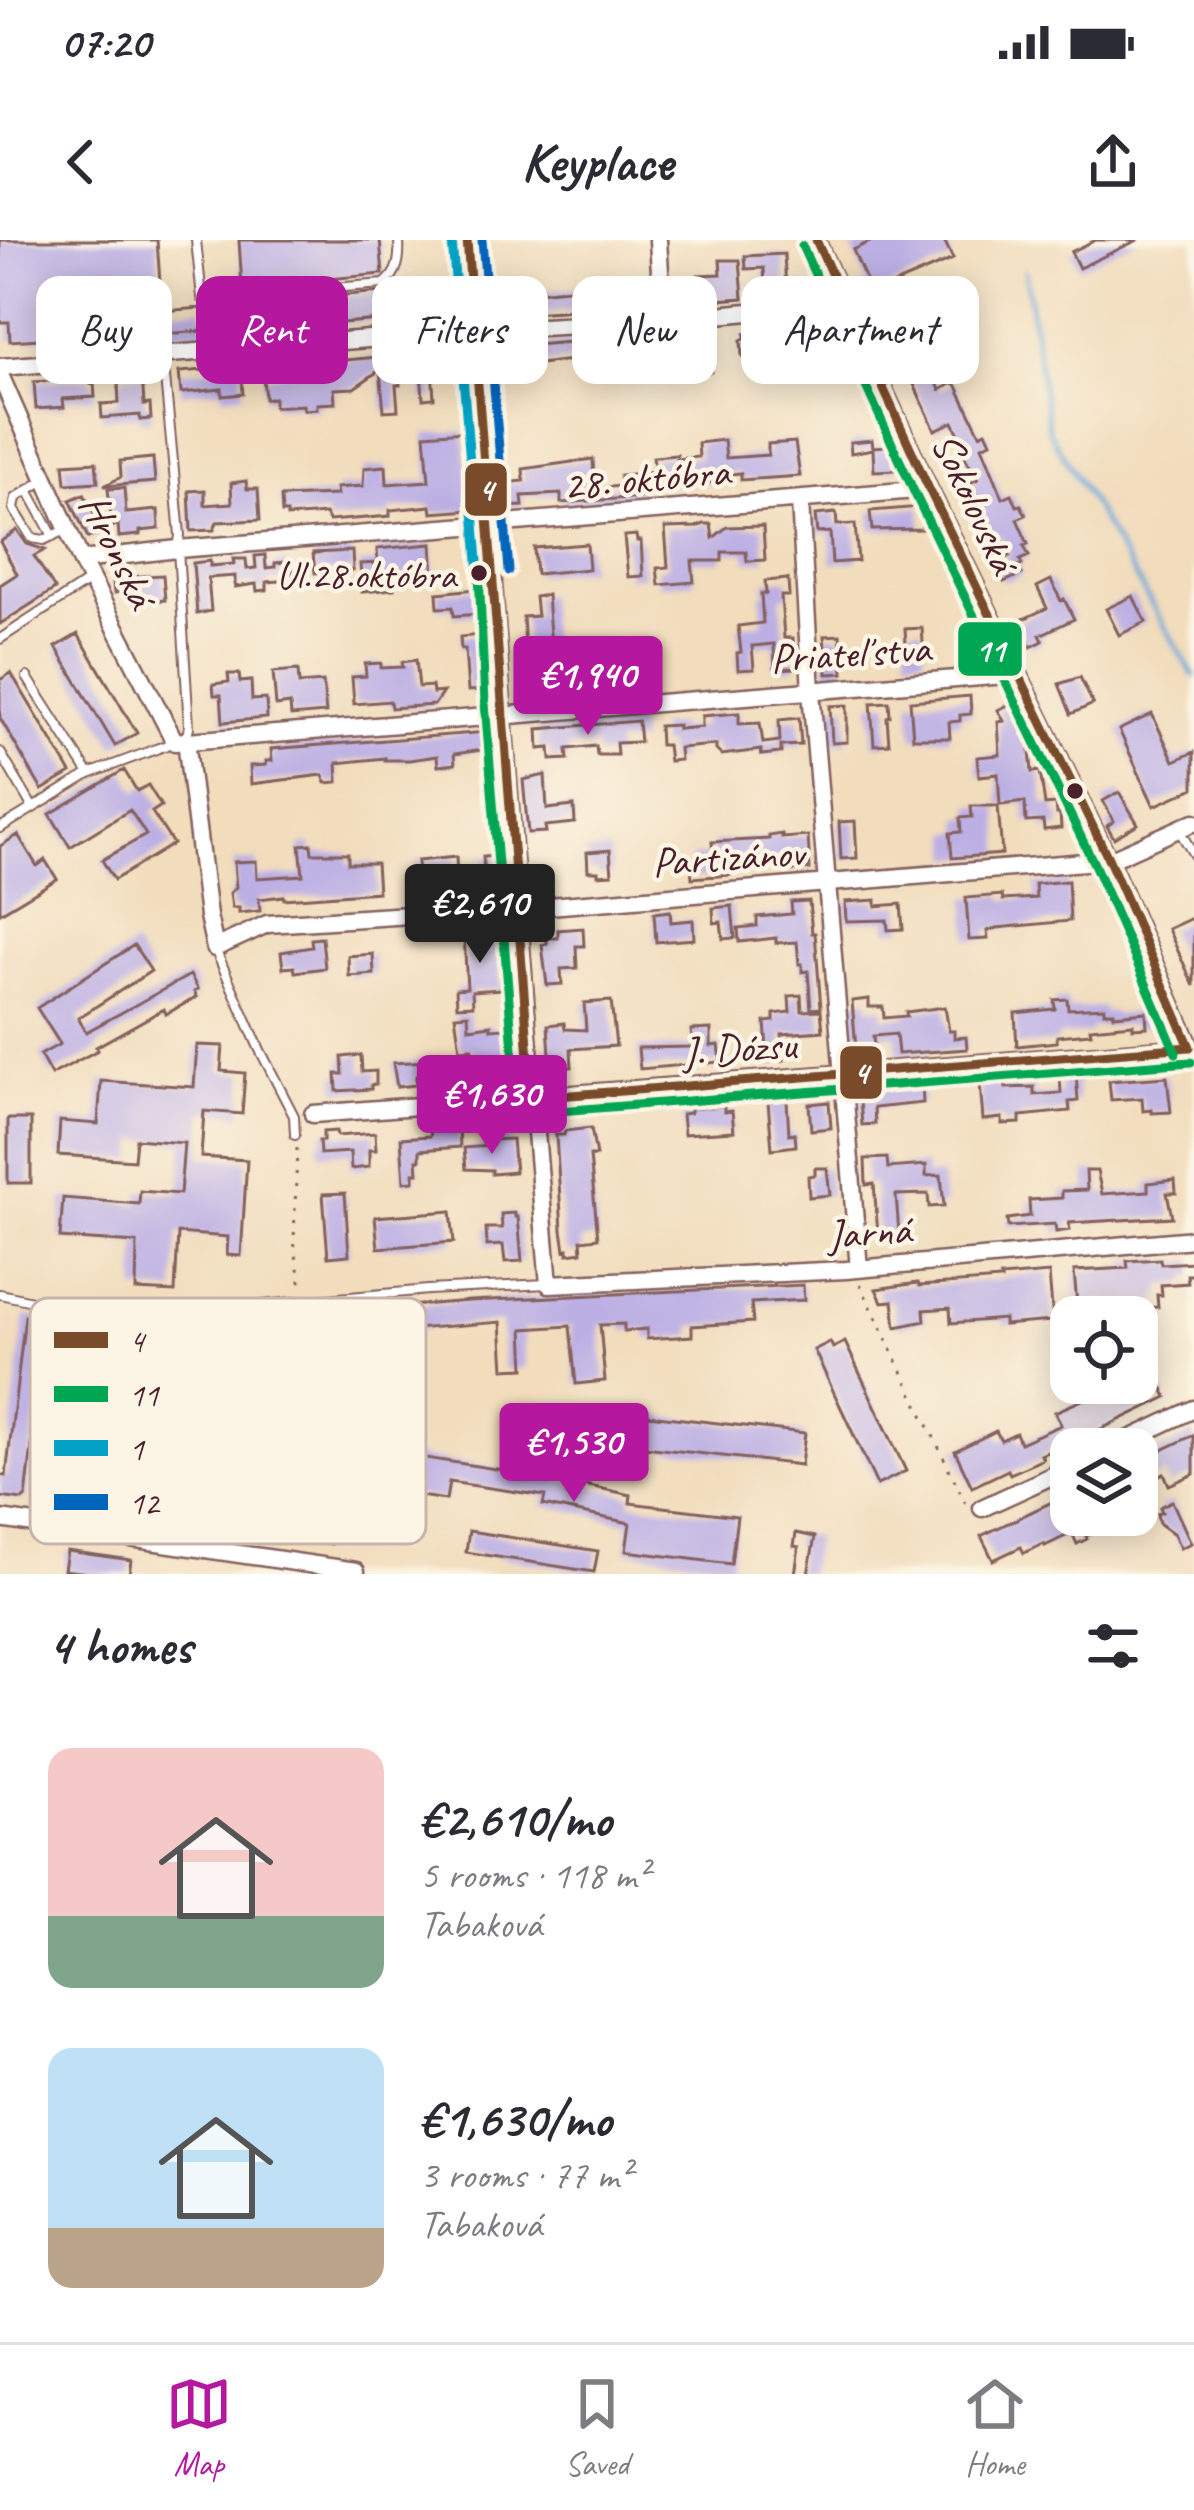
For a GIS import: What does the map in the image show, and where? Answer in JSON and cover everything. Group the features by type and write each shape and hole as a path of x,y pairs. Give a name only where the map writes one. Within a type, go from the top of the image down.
{"street":[{"path":"467,240 470,276"},
{"path":"658,240 660,276"},
{"name":"Sokolovská","path":"816,240 833,276"},
{"path":"172,355 372,339"},
{"path":"0,371 36,368"},
{"name":"Hronská","path":"0,371 46,479 60,533 81,560 180,741 215,948"},
{"path":"478,384 548,1284"},
{"name":"Sokolovská","path":"882,384 1109,860 1192,1051"},
{"name":"28. októbra","path":"81,560 929,489"},
{"path":"800,501 859,1269"},
{"name":"Priateľstva","path":"180,741 1018,674"},
{"name":"Partizánov","path":"215,948 267,924 1109,860 1186,825"},
{"name":"J. Dózsu","path":"303,1115 1192,1051"},
{"name":"Jarná","path":"548,1284 859,1269 1194,1239"},
{"path":"1154,1428 1194,1409"},
{"path":"980,1504 1050,1476"},
{"path":"0,1519 30,1523"},
{"path":"171,1544 356,1571"}],"lane":[{"path":"196,240 202,298 384,284 394,277 399,240"},
{"name":"Hronská","path":"166,384 180,535 190,727 180,741"},
{"path":"28,490 60,533 44,540 32,538 14,508 16,498 28,490 46,479"},
{"path":"0,639 91,580"},
{"path":"27,676 89,774"},
{"path":"0,828 89,774 180,741"},
{"path":"0,752 33,808"},
{"path":"1186,825 1194,855"},
{"name":"Hronská","path":"215,948 259,1048 303,1115"},
{"path":"295,1135 303,1115"},
{"path":"358,1298 548,1284"},
{"path":"0,1294 30,1301"}],"path":[{"path":"295,1135 294,1241 303,1298"},
{"path":"859,1269 860,1285 966,1504 980,1504"}],"building":[{"path":"0,240 157,240 160,276 36,276 36,339 10,341 9,322 0,322"},
{"path":"239,240 380,240 383,274 241,276"},
{"path":"874,240 944,240 953,259 913,276 864,276 853,250"},
{"path":"1096,240 1138,240 1079,268 1071,252"},
{"path":"784,254 785,276 764,276 764,268 746,269 745,256"},
{"path":"720,260 740,260 741,298 717,300 717,276 698,275 721,274"},
{"path":"572,288 572,310 548,312 548,291"},
{"path":"372,293 372,321 348,322 348,295"},
{"path":"196,308 196,332 172,333 172,310"},
{"path":"572,342 572,360 548,363 548,344"},
{"path":"372,357 372,376 354,388 334,389 335,403 304,410 303,405 274,407 274,398 265,399 264,384 348,384 348,360"},
{"path":"196,371 196,384 242,384 243,394 222,396 222,389 181,393 179,372"},
{"path":"34,382 94,384 95,397 63,399 64,407 36,409"},
{"path":"118,384 143,384 151,419 140,420 140,415 102,418 101,404 119,403"},
{"path":"381,384 400,384 396,385 398,410 384,411"},
{"path":"422,384 433,384 434,398 423,399"},
{"path":"914,384 937,384 940,390 956,384 980,434 986,431 991,442 982,446 1003,498 1012,494 1026,515 1017,519 1028,544 1024,546 1029,556 1018,566 1022,574 1004,582 996,563 1010,556 1000,535 986,542 961,487 978,479 963,454 953,422 935,430"},
{"path":"464,431 471,510 432,513 431,506 390,510 390,516 329,521 325,514 287,517 282,513 281,497 337,495 336,488 363,486 364,468 386,466 387,484 429,481 425,434"},
{"path":"724,440 726,458 768,455 768,444 795,442 800,476 741,480 741,473 719,475 720,482 641,486 642,497 561,503 561,494 522,496 523,506 502,507 501,488 506,488 505,483 524,481 523,469 593,459 599,488 621,486 620,475 655,472 653,457 699,457 698,443"},
{"path":"872,440 873,447 887,446 888,452 894,452 895,470 874,471 873,449 851,453 850,442"},
{"path":"153,458 155,482 104,486 121,477 120,461"},
{"path":"96,462 98,482 66,484 64,464"},
{"path":"246,481 247,489 258,489 260,520 217,522 214,530 191,531 189,491 205,490 205,505 232,503 231,483"},
{"path":"124,488 126,513 158,510 159,529 119,537 118,524 112,527 108,489"},
{"path":"84,494 103,532 88,538 70,500"},
{"path":"921,507 922,529 872,530 870,511"},
{"path":"836,513 837,525 855,524 858,561 832,563 830,532 817,533 815,515"},
{"path":"711,524 713,538 727,527 763,526 765,560 747,561 746,552 722,552 722,561 692,561 694,582 659,585 657,568 668,567 665,528"},
{"path":"17,530 27,544 45,550 34,556 55,589 0,624 0,585 17,574 0,542"},
{"path":"636,535 641,541 643,576 628,577 624,536"},
{"path":"432,544 434,577 393,579 394,589 362,592 360,564 378,563 377,549"},
{"path":"587,544 589,569 536,574 534,548"},
{"path":"352,551 353,570 315,573 313,553"},
{"path":"265,555 266,568 287,562 293,580 267,582 267,590 257,591 256,584 235,587 235,576 208,578 211,611 197,614 193,563 210,561 210,566 246,559 247,569 256,568 255,556"},
{"path":"112,569 126,577 163,575 165,600 139,602 138,591 114,593"},
{"path":"788,579 789,596 781,596 784,638 793,638 795,668 775,669 774,644 752,646 754,669 738,670 738,626 763,623 765,581"},
{"path":"1051,580 1074,619 1040,635 1043,641 1031,647 1015,623 1047,608 1037,587"},
{"path":"477,589 479,614 454,616 453,607 438,608 437,593"},
{"path":"547,595 552,660 526,662 523,617 537,616 535,597"},
{"path":"1133,596 1146,622 1119,635 1106,609"},
{"path":"922,628 924,657 907,658 905,629"},
{"path":"78,634 137,733 115,746 56,647"},
{"path":"480,635 484,690 468,691 460,637"},
{"path":"840,635 843,673 827,674 824,636"},
{"path":"416,660 419,687 432,686 433,693 443,692 434,705 354,704 352,677 366,676 365,664 403,667 402,662"},
{"path":"298,670 299,684 323,682 326,713 291,716 290,704 276,706 273,672"},
{"path":"635,670 637,689 588,690 587,674"},
{"path":"11,673 71,773 42,790 0,718 0,680"},
{"path":"228,674 239,674 240,682 251,681 252,700 266,699 267,718 223,722 221,695 214,695 213,684 229,682"},
{"path":"1080,677 1093,704 1071,714 1059,684"},
{"path":"970,696 971,714 949,722 950,738 913,738 910,701"},
{"path":"889,702 889,744 874,745 871,703"},
{"path":"1014,702 1033,740 1029,740 1032,772 1040,771 1045,805 1056,804 1061,828 1044,830 1043,821 1026,822 1025,802 1000,805 998,774 979,776 977,757 1000,755 998,722 1004,721 998,710"},
{"path":"847,705 847,742 832,743 830,706"},
{"path":"739,713 739,724 760,723 763,743 780,741 779,720 799,718 801,745 781,746 781,753 761,755 761,750 721,755 716,745 679,748 680,760 669,761 667,745 660,745 659,726 702,727 702,716"},
{"path":"1152,714 1174,761 1194,752 1194,788 1154,806 1119,730"},
{"path":"638,721 640,742 616,743 617,755 597,755 596,746 567,749 568,759 551,760 550,748 539,749 538,729"},
{"path":"488,732 489,749 454,754 455,764 438,766 437,756 385,758 337,763 338,782 326,783 323,775 251,784 250,766 272,761 271,749"},
{"path":"124,770 137,791 148,785 161,806 152,812 173,844 114,880 102,860 146,835 130,810 70,847 50,814"},
{"path":"545,775 547,809 574,806 575,823 528,833 523,780"},
{"path":"1119,792 1138,824 1114,838 1107,826 1114,821 1103,801"},
{"path":"971,806 998,806 1002,854 952,858 950,833 961,832 960,818 972,817"},
{"path":"855,821 857,858 841,859 839,822"},
{"path":"782,834 782,838 808,836 810,869 783,871 781,860 744,864 745,871 730,875 692,878 690,857 713,855 712,842"},
{"path":"18,835 37,866 45,860 57,879 0,913 0,846"},
{"path":"311,844 312,853 348,853 348,863 376,863 378,892 283,896 259,899 260,911 239,913 239,908 232,908 234,862 256,861 257,878 303,875 300,845"},
{"path":"610,850 612,874 588,871 587,852"},
{"path":"497,856 500,893 448,897 447,883 419,886 417,861 456,857 457,878 484,876 483,857"},
{"path":"1068,881 1070,921 997,928 987,931 988,939 969,940 966,898 1036,898 1035,884"},
{"path":"876,900 876,906 901,904 903,929 888,930 887,920 846,921 845,902"},
{"path":"809,901 821,1008 811,1009 808,971 802,972 797,942 776,943 776,938 739,942 738,928 757,926 757,917 792,914 791,902"},
{"path":"732,906 735,938 723,939 721,922 714,923 713,908"},
{"path":"670,911 671,922 693,920 694,939 656,942 654,913"},
{"path":"1194,917 1194,986 1168,929"},
{"path":"583,928 584,946 576,946 577,968 561,969 562,984 547,985 542,945 547,938 558,938 558,930"},
{"path":"497,933 501,989 472,991 473,1005 457,1006 456,989 467,988 464,935"},
{"path":"322,938 325,968 295,972 294,967 283,968 281,952 312,947 311,939"},
{"path":"134,945 151,971 78,1018 86,1032 190,975 197,997 166,1014 164,1009 51,1075 40,1055 60,1044 37,1008"},
{"path":"373,954 374,974 349,976 348,956"},
{"path":"801,995 802,1011 821,1010 823,1031 782,1034 784,1060 768,1062 765,1022 774,1021 774,1014 790,1012 789,996"},
{"path":"869,999 869,1007 883,1007 884,1018 945,1007 949,1031 954,1031 954,1038 966,1037 967,1049 898,1054 896,1034 873,1036 874,1047 856,1048 852,1001"},
{"path":"1067,999 1068,1009 1104,1007 1104,1012 1114,1015 1146,1012 1147,1027 1090,1028 1091,1033 1057,1036 1057,1042 1017,1046 1015,1013 1055,1009 1054,1000"},
{"path":"611,1001 616,1046 571,1049 572,1067 551,1069 548,1025 564,1023 565,1029 586,1030 584,1003"},
{"path":"468,1014 469,1028 504,1028 507,1062 490,1063 489,1055 472,1057 472,1048 460,1049 455,1015"},
{"path":"711,1029 711,1046 719,1045 721,1062 640,1069 638,1048 693,1047 691,1030"},
{"path":"197,1045 223,1046 221,1071 245,1073 242,1114 204,1111 201,1157 247,1160 241,1256 227,1255 228,1237 178,1233 175,1292 136,1290 137,1243 60,1238 63,1198 139,1204 140,1191 180,1194 184,1143 136,1139 134,1160 58,1155 60,1121 98,1124 101,1081 194,1087"},
{"path":"361,1055 362,1072 376,1071 376,1084 371,1089 337,1091 342,1057"},
{"path":"431,1061 416,1076 416,1085 397,1087 393,1063"},
{"path":"1076,1073 1078,1101 1069,1102 1070,1111 1020,1116 1020,1123 983,1120 980,1084 1034,1087 1034,1095 1061,1093 1060,1074"},
{"path":"1167,1077 1171,1112 1143,1111 1142,1098 1111,1100 1109,1081"},
{"path":"922,1084 923,1103 874,1108 875,1124 862,1125 859,1089"},
{"path":"787,1101 789,1134 795,1133 796,1146 772,1149 768,1102"},
{"path":"829,1102 831,1128 811,1130 809,1104"},
{"path":"724,1106 724,1112 732,1111 734,1131 684,1134 682,1114"},
{"path":"8,1119 31,1119 31,1183 8,1183"},
{"path":"459,1126 460,1147 420,1150 414,1181 404,1182 401,1138 430,1136 432,1128"},
{"path":"591,1128 598,1238 581,1240 582,1252 568,1254 556,1135"},
{"path":"336,1131 337,1136 375,1133 376,1150 369,1150 369,1167 351,1169 350,1152 320,1154 323,1132"},
{"path":"512,1139 515,1172 466,1169 464,1148"},
{"path":"887,1158 888,1168 926,1165 926,1176 941,1175 944,1206 929,1207 928,1194 896,1195 899,1233 878,1234 874,1184 866,1185 865,1159"},
{"path":"815,1168 827,1168 830,1195 809,1197 808,1176 815,1175"},
{"path":"1086,1171 1097,1171 1102,1194 1148,1191 1148,1183 1175,1180 1176,1193 1167,1193 1172,1217 1069,1223 1070,1230 1056,1232 1055,1224 1008,1227 1007,1219 1030,1216 1029,1200 1062,1198 1062,1191 1087,1190"},
{"path":"345,1193 349,1255 328,1257 323,1194"},
{"path":"451,1211 454,1242 378,1248 375,1217"},
{"path":"515,1213 522,1261 505,1262 503,1245 487,1246 486,1228 502,1228 501,1214"},
{"path":"1127,1261 1194,1262 1194,1275 1187,1275 1188,1283 1161,1285 1162,1295 1157,1296 1076,1296 1074,1271 1128,1268"},
{"path":"1049,1273 1050,1321 951,1323 950,1308 924,1310 925,1321 896,1327 893,1301 882,1302 876,1289 1001,1280"},
{"path":"803,1285 804,1300 751,1303 753,1322 692,1326 692,1336 647,1339 647,1329 624,1331 624,1324 600,1325 605,1381 576,1384 570,1326 523,1329 525,1368 504,1369 501,1322 426,1328 426,1305"},
{"path":"25,1316 30,1316 26,1497 0,1497 0,1475 6,1476"},
{"path":"830,1342 833,1348 845,1342 906,1471 877,1485 814,1350"},
{"path":"1158,1377 1167,1397 1158,1401"},
{"path":"1073,1404 1153,1404 1103,1428 1054,1428 1061,1425 1055,1412"},
{"path":"587,1408 805,1433 801,1465 583,1440"},
{"path":"1050,1430 1050,1451 1041,1455 1043,1459 972,1487 955,1451 996,1431 1001,1440 1016,1433 1020,1443"},
{"path":"1194,1435 1194,1474 1169,1485 1164,1473 1158,1476 1158,1452"},
{"path":"426,1458 631,1495 630,1503 737,1516 731,1564 626,1551 630,1523 543,1505 545,1496 449,1482 446,1500 426,1497"},
{"path":"1172,1501 1191,1543 1180,1548 1174,1534 1159,1523 1160,1507"},
{"path":"1050,1503 1050,1536 1066,1536 993,1560 981,1536"},
{"path":"469,1531 598,1551 594,1572 466,1552"},
{"path":"796,1533 815,1537 808,1574 795,1574"},
{"path":"67,1551 131,1560 129,1574 64,1570"}],"waterway":[{"path":"1025,271 1049,431 1194,676"}],"transit line":[{"name":"4","path":"467,240 532,1098"},
{"name":"12","path":"482,240 509,571"},
{"name":"4","path":"816,240 929,489 1109,860 1190,1047"},
{"name":"1","path":"452,241 479,573"},
{"name":"11","path":"802,246 916,496 1095,866 1176,1053"},
{"name":"11","path":"479,573 517,1099"},
{"name":"4","path":"532,1098 1190,1047"},
{"name":"11","path":"533,1113 1191,1062"}],"place":[{"name":"Ul.28.októbra","path":"479,573"}]}
